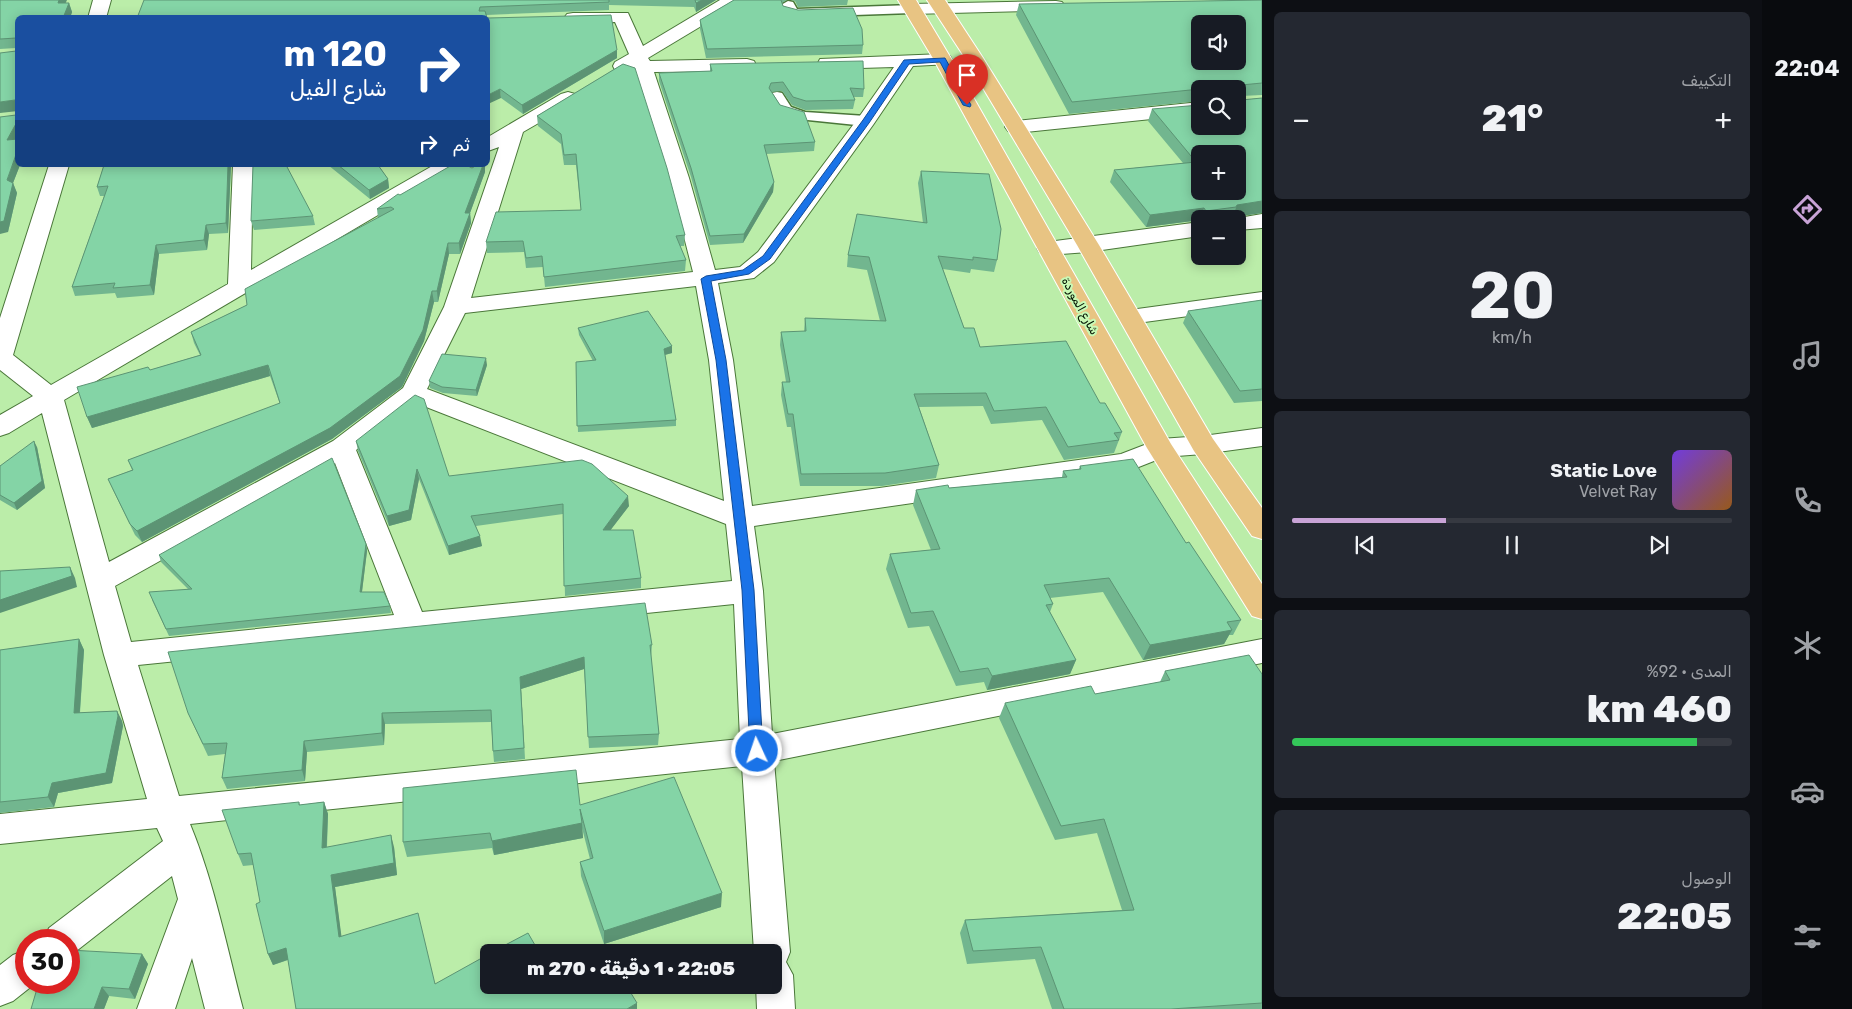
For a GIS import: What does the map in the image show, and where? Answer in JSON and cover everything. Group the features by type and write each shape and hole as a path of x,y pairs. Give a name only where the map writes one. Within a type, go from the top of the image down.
{"main road":[{"name":"شارع الموردة","path":"909,4 943,60 1160,448 1262,608"},
{"path":"938,4 974,58 1088,245 1202,445 1262,529"}],"street":[{"path":"97,15 102,0"},
{"path":"606,76 641,62 732,0"},
{"path":"909,4 1077,6"},
{"path":"555,19 620,9 641,62 678,178 706,279 721,360 748,590 757,751 771,944"},
{"path":"809,64 943,60"},
{"path":"456,307 706,279 746,272 766,258 866,122 907,61"},
{"path":"641,62 760,65"},
{"path":"490,144 580,91"},
{"path":"1015,127 1191,109"},
{"path":"98,581 342,447 413,393 456,307 514,131"},
{"path":"58,167 0,356 50,397 119,655 167,810 182,847 224,1009"},
{"path":"239,287 243,167"},
{"path":"0,427 446,167"},
{"path":"1246,223 1262,221"},
{"path":"1048,248 1088,245 1191,230"},
{"path":"1130,317 1262,299"},
{"path":"413,393 739,518 1126,463 1160,448 1202,445 1262,437"},
{"path":"342,447 413,626"},
{"path":"119,655 748,590"},
{"path":"0,829 167,810 757,751 1262,651"},
{"path":"76,929 182,847"},
{"path":"156,1009 196,897"},
{"path":"0,988 15,976"},
{"path":"775,994 776,1009"}],"lane":[{"path":"788,5 790,11 797,14 909,4"},
{"path":"777,96 786,110 803,116 866,122"}],"building":[{"path":"0,0 59,0 58,3 69,3 64,15 15,15 15,38 0,39"},
{"path":"144,0 609,0 609,2 480,7 479,11 485,11 486,15 138,15"},
{"path":"734,0 781,0 783,6 798,10 853,8 862,29 863,45 707,49 700,20"},
{"path":"1262,0 1262,83 1246,85 1246,80 1191,80 1191,90 1072,102 1019,4"},
{"path":"611,15 617,50 522,105 500,89 490,94 490,18"},
{"path":"15,51 15,100 0,102 0,53"},
{"path":"863,61 864,89 850,88 855,100 806,101 793,97 783,82 771,83 769,88 780,105 804,112 815,142 764,145 774,182 744,234 710,236 691,168 659,73 712,71 710,64"},
{"path":"623,64 635,68 667,168 685,235 676,236 686,260 544,277 542,256 526,258 523,241 486,242 496,212 581,210 576,154 564,155 561,134 537,116"},
{"path":"1262,98 1262,201 1214,210 1205,210 1204,208 1150,215 1114,170 1191,162 1191,200 1246,200 1246,145 1191,145 1191,156 1152,109 1191,106 1191,135 1246,135 1246,100"},
{"path":"15,115 15,125 7,140 15,139 15,157 7,180 13,183 4,221 0,222 0,117"},
{"path":"103,167 228,167 226,223 206,225 204,240 156,245 150,285 113,288 115,283 72,287 108,186 97,187"},
{"path":"253,167 287,167 313,216 251,221"},
{"path":"340,167 379,167 388,179 369,190"},
{"path":"449,167 482,167 465,213 470,213 459,243 448,243 437,291 432,291 423,330 400,376 330,428 137,531 130,524 108,479 133,470 128,460 280,403 268,365 87,417 77,387 148,367 150,370 201,355 191,332 247,305 245,289 394,209 391,207 377,209 398,194 400,195"},
{"path":"921,171 989,174 1001,229 997,260 973,257 973,260 938,256 964,328 974,328 980,347 1066,341 1100,403 1105,403 1122,432 1114,433 1119,440 1068,447 1046,407 994,411 986,393 914,394 939,465 885,473 801,474 793,414 788,414 782,382 790,382 781,332 806,331 805,318 886,321 869,257 848,255 857,214 927,223"},
{"path":"1262,300 1262,389 1240,391 1188,311"},
{"path":"648,311 672,346 664,349 676,420 577,426 576,362 596,360 578,328"},
{"path":"442,354 486,358 476,390 442,387 429,381"},
{"path":"415,395 424,399 449,476 582,460 592,464 628,496 603,530 633,530 641,578 564,586 563,504 471,516 480,536 448,546 417,469 409,510 387,516 356,441"},
{"path":"34,441 42,481 14,503 0,495 0,466"},
{"path":"332,458 366,544 360,592 384,592 390,606 166,629 149,592 192,589 159,555"},
{"path":"1133,459 1186,543 1189,542 1241,620 1227,622 1232,630 1150,645 1109,578 1044,585 1053,604 1046,605 1076,660 992,676 988,668 960,672 933,611 911,613 890,554 940,549 916,490 948,485 949,488 1067,477 1063,471 1081,469 1080,466"},
{"path":"70,567 72,576 0,600 0,571"},
{"path":"645,603 652,645 650,645 659,734 588,737 584,657 520,677 524,748 493,751 491,710 382,713 382,733 304,741 302,770 222,778 227,743 203,744 188,713 168,652"},
{"path":"79,639 74,713 117,711 118,716 106,773 52,783 48,797 0,802 0,650"},
{"path":"1249,655 1262,674 1262,1003 1171,1009 1064,1009 1041,947 973,951 965,920 1134,910 1104,819 1061,826 1005,703 1091,686 1095,694 1170,680 1165,671"},
{"path":"576,770 580,805 674,777 722,893 604,931 580,862 593,858 580,809 582,823 492,841 490,833 403,842 403,788"},
{"path":"299,802 299,805 324,802 322,848 391,835 394,863 331,875 339,937 418,913 435,984 480,959 480,994 632,994 637,1003 627,1009 296,1009 286,948 268,954 256,904 260,902 251,853 238,854 222,810"},
{"path":"528,933 534,944 507,944"},
{"path":"80,951 142,954 129,989 102,987 94,1009 31,1009 35,994 80,994"}],"route":[{"path":"757,751 748,590 721,360 706,279 746,272 766,258 866,122 907,61 943,60 967,105"}]}
